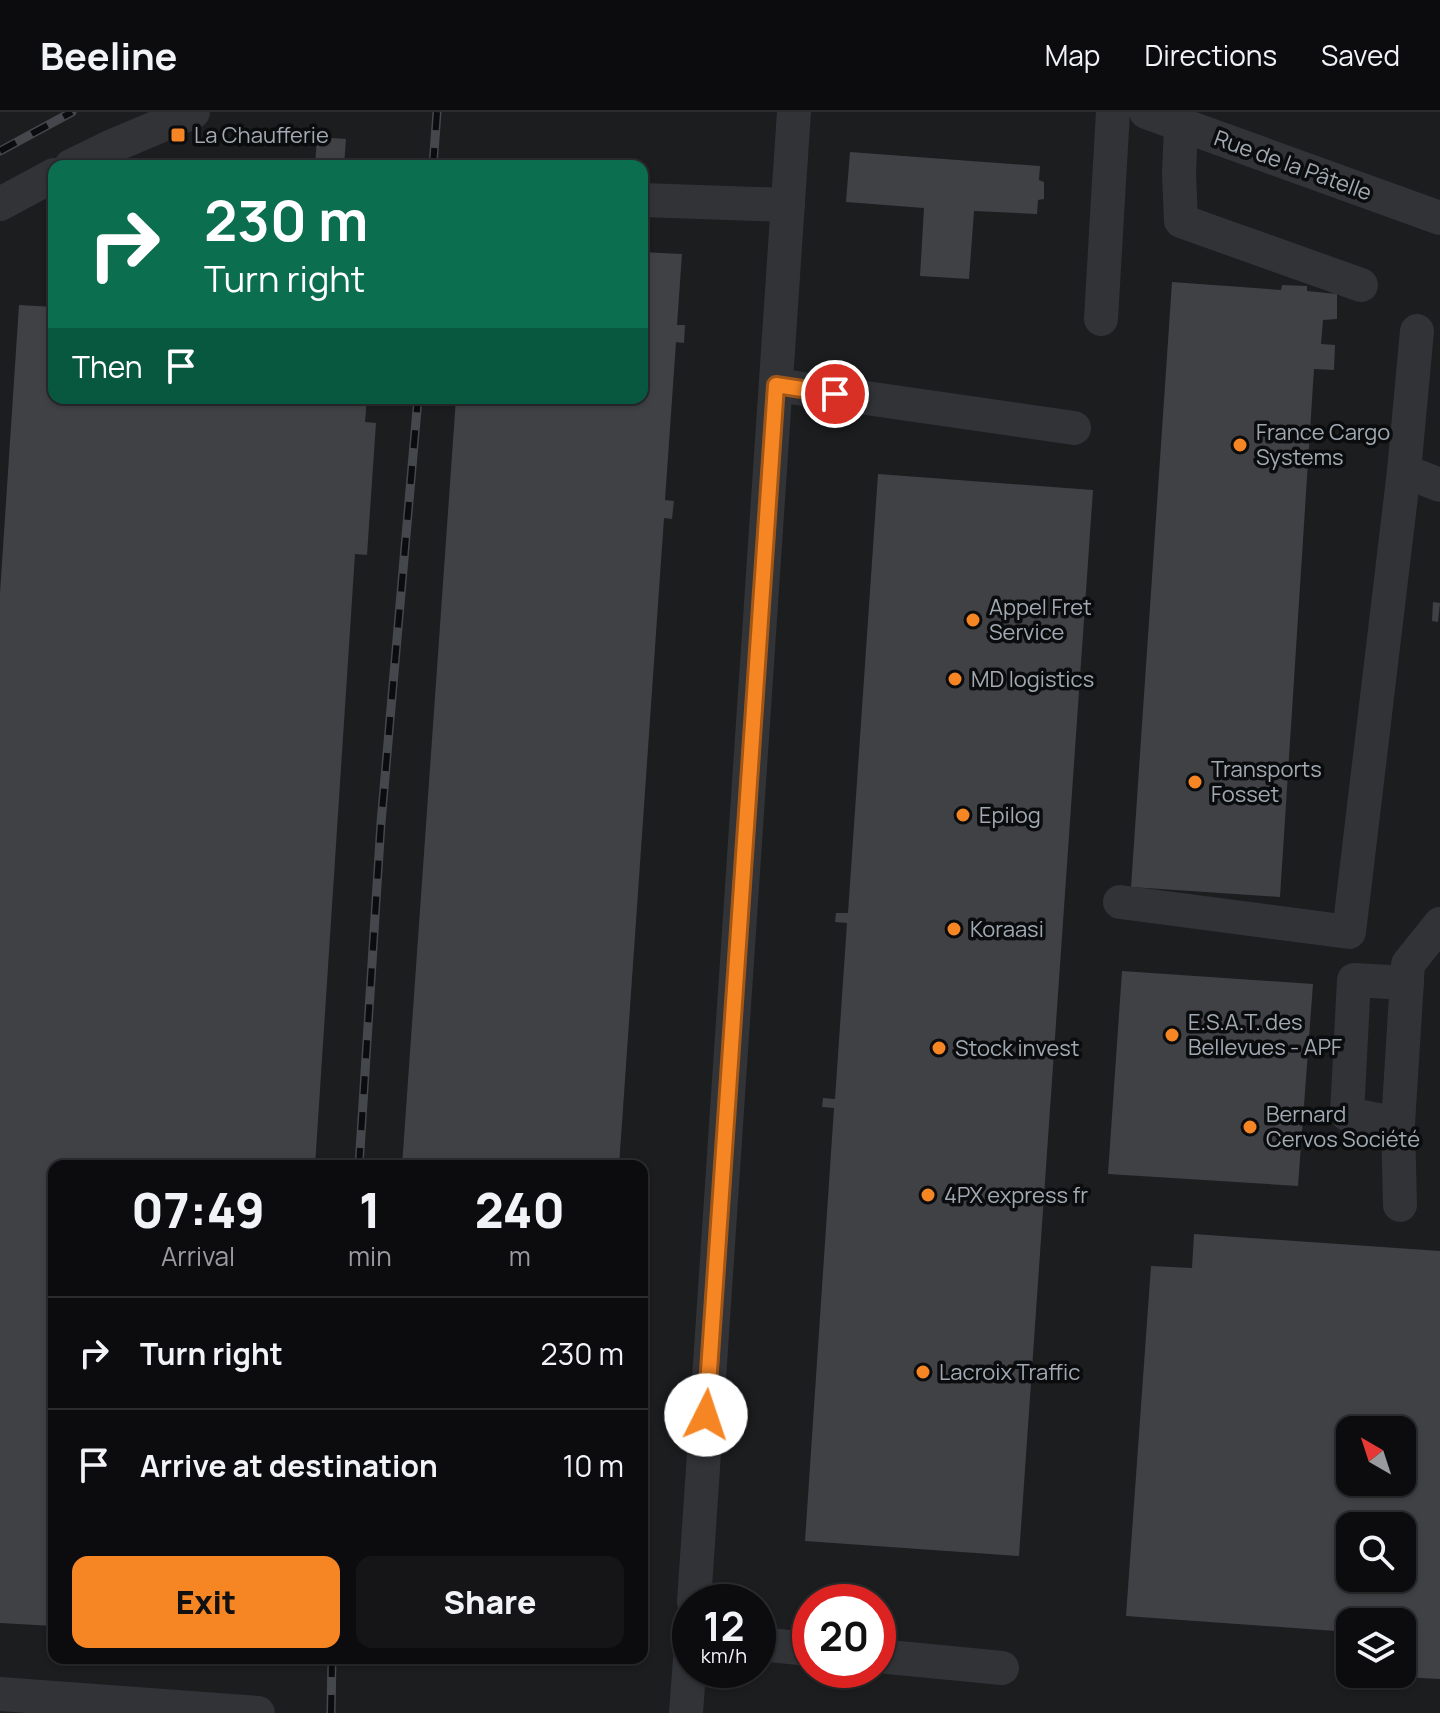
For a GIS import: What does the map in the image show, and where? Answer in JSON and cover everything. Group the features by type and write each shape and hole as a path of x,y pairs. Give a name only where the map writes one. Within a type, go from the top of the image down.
{"street":[{"path":"83,160 193,112"},
{"path":"695,1584 794,112"},
{"path":"1101,319 1113,112"},
{"name":"Rue de la Pâtelle","path":"1146,112 1440,218"},
{"path":"1181,125 1181,221 1361,285"},
{"path":"0,204 48,178"},
{"path":"648,200 788,205"},
{"path":"1120,902 1349,932 1404,471 1417,331"},
{"path":"776,385 1074,428"},
{"path":"1404,471 1440,485"},
{"path":"1400,1205 1398,1124 1408,964 1440,924"},
{"path":"1398,1124 1347,1114 1354,980 1407,983"},
{"path":"896,1658 1002,1668"},
{"path":"686,1713 688,1688"},
{"path":"0,1694 258,1713"}],"shaded area":[{"path":"0,112 1440,112 1440,1713 0,1713"}],"building":[{"path":"317,137 346,139 344,160 315,160"},
{"path":"850,152 1040,166 1039,180 1044,182 1044,199 1038,200 1037,214 974,211 969,279 920,276 924,208 846,202"},
{"path":"648,252 682,254 677,325 685,325 684,343 676,342 665,500 674,501 672,519 664,518 619,1160 402,1160 456,404 648,404"},
{"path":"1172,282 1281,290 1282,285 1307,286 1307,291 1337,294 1337,319 1323,320 1321,344 1335,345 1334,370 1314,369 1280,897 1131,887"},
{"path":"19,305 48,307 48,404 366,404 365,422 376,423 367,555 355,554 315,1160 48,1160 48,1626 0,1623 0,593"},
{"path":"878,474 1093,490 1019,1556 805,1541 834,1108 822,1107 823,1098 835,1099 847,923 835,922 836,913 848,913"},
{"path":"1433,602 1440,603 1438,622 1432,621"},
{"path":"1122,971 1313,984 1298,1186 1108,1174"},
{"path":"1194,1234 1440,1251 1440,1679 1416,1678 1416,1608 1336,1608 1336,1631 1126,1616 1151,1266 1192,1268"}],"railway":[{"path":"0,151 72,112"},
{"path":"433,160 437,112"},
{"path":"359,1160 381,823 417,404"},
{"path":"331,1713 332,1664"}],"place":[{"name":"La Chaufferie","path":"178,135"},
{"name":"France Cargo Systems","path":"1240,445"},
{"name":"Appel Fret Service","path":"973,620"},
{"name":"MD logistics","path":"955,679"},
{"name":"Transports Fosset","path":"1195,782"},
{"name":"Epilog","path":"963,815"},
{"name":"Koraasi","path":"954,929"},
{"name":"E.S.A.T. des Bellevues - APF","path":"1172,1035"},
{"name":"Stock invest","path":"939,1048"},
{"name":"Bernard Cervos Société","path":"1250,1127"},
{"name":"4PX express fr","path":"928,1195"},
{"name":"Lacroix Traffic","path":"923,1372"}],"route":[{"path":"706,1415 776,385 835,394"}]}
